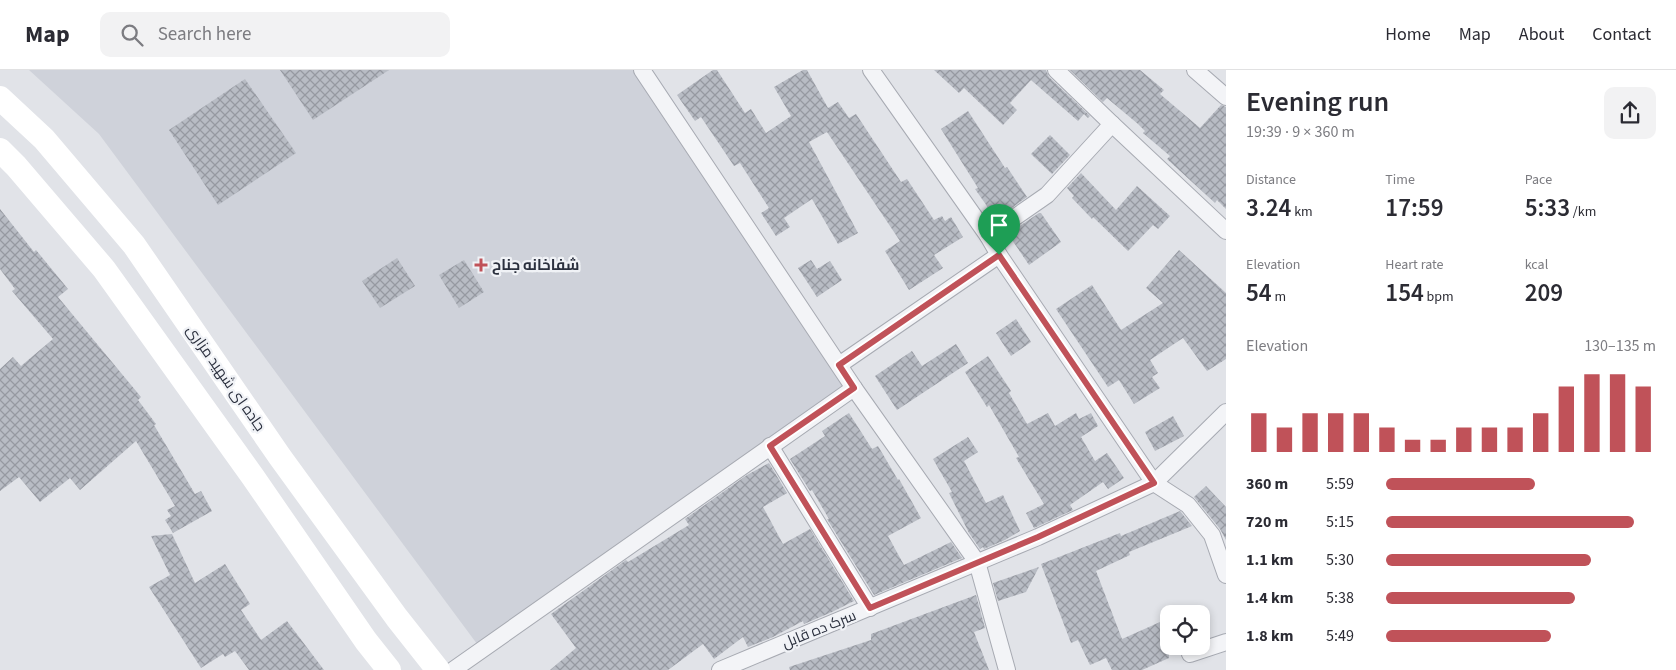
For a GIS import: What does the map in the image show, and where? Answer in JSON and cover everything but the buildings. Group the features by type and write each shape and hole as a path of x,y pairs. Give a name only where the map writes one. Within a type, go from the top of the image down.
{"main road":[{"name":"جاده ای شهید مزاری","path":"0,98 44,140 134,245 280,457 397,618 438,670"},
{"path":"0,150 16,166 104,269 253,477 366,641 389,670"},
{"path":"253,477 280,457"}],"street":[{"path":"642,70 854,388 977,562 1007,670"},
{"path":"871,70 988,236 1154,483 1188,505 1212,534 1226,575"},
{"path":"1056,70 1226,231"},
{"path":"1195,70 1226,97"},
{"path":"988,236 1047,195 1112,124"},
{"path":"839,365 999,255"},
{"path":"453,670 854,388"},
{"name":"سرک ده قابل","path":"725,669 1038,537 1154,483 1226,412"},
{"path":"770,446 870,608"},
{"path":"1210,647 1226,642"}],"shaded area":[{"name":"شفاخانه جناح","path":"29,70 637,70 855,396 483,652 99,134"}],"place":[{"name":"شفاخانه جناح","path":"481,265"}],"route":[{"path":"999,255 1154,483 1038,537 870,608 770,446 854,388 839,365 999,255"}]}
